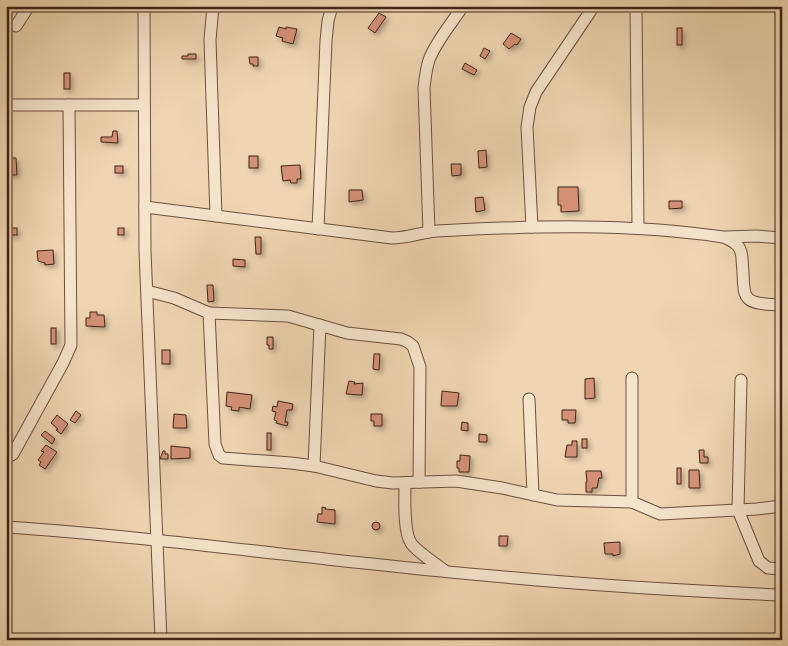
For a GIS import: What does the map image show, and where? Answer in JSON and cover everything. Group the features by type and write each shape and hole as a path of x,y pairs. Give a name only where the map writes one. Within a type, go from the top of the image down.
{"street":[{"path":"16,26 29,6"},
{"path":"144,6 146,291 162,640"},
{"path":"213,6 210,40 216,216"},
{"path":"318,229 326,41 332,6"},
{"path":"429,232 424,88 426,72 434,50 463,6"},
{"path":"532,227 527,127 530,107 536,92 594,6"},
{"path":"636,6 638,228"},
{"path":"6,458 13,454 64,364 71,345 69,105"},
{"path":"6,106 144,105"},
{"path":"144,207 392,238 404,238 429,232 532,227 638,228 723,237 756,236 782,238"},
{"path":"723,237 736,243 740,248 743,291 746,296 756,303 782,305"},
{"path":"146,291 174,298 209,313 288,316 347,333 401,339 413,346 420,367 419,482"},
{"path":"209,313 215,444 219,455 229,459 314,466 376,481 405,483 456,481 564,501 632,502 660,514 782,506"},
{"path":"314,466 320,325"},
{"path":"632,378 632,502"},
{"path":"741,380 738,510 760,562 768,568 782,569"},
{"path":"529,399 533,495"},
{"path":"405,483 407,534 410,542 445,571"},
{"path":"6,527 158,540 492,576 713,592 782,594"}],"building":[{"path":"379,13 386,17 375,33 368,28"},
{"path":"279,27 297,29 293,44 282,41 283,38 276,36"},
{"path":"677,28 682,28 682,45 677,45"},
{"path":"511,33 521,39 517,45 515,44 509,49 503,44"},
{"path":"484,48 490,51 485,59 480,56"},
{"path":"188,54 196,54 196,59 182,59 182,56 188,56"},
{"path":"249,57 258,57 258,66 250,64"},
{"path":"465,63 477,70 474,75 462,69"},
{"path":"64,73 70,73 70,89 64,89"},
{"path":"113,131 117,131 118,143 101,142 101,137 112,137"},
{"path":"486,150 487,167 479,168 478,151"},
{"path":"249,156 258,156 258,168 249,168"},
{"path":"6,158 16,158 17,175 6,175"},
{"path":"451,164 461,164 461,175 452,176"},
{"path":"300,165 301,179 297,179 297,183 291,183 290,180 283,181 281,166"},
{"path":"115,166 123,166 123,173 115,173"},
{"path":"558,187 578,187 579,211 561,212 561,205 558,205"},
{"path":"349,190 362,190 363,200 349,202"},
{"path":"483,197 485,210 476,212 475,198"},
{"path":"669,201 682,201 682,208 669,209"},
{"path":"8,228 17,228 17,235 8,235"},
{"path":"118,228 124,228 124,235 118,235"},
{"path":"255,237 261,237 261,254 256,254"},
{"path":"53,250 54,264 45,265 45,263 38,261 37,251"},
{"path":"233,259 245,260 245,267 233,266"},
{"path":"207,285 213,285 214,301 208,302"},
{"path":"90,312 104,315 105,327 86,326 86,318 90,318"},
{"path":"51,328 56,328 56,344 51,344"},
{"path":"267,337 273,337 273,349 269,349 269,345 267,345"},
{"path":"162,350 170,350 170,364 162,364"},
{"path":"374,354 380,354 379,370 373,369"},
{"path":"594,378 595,398 585,399 585,379"},
{"path":"349,381 355,382 354,384 363,383 362,395 346,394"},
{"path":"442,391 459,393 457,406 441,406"},
{"path":"227,392 252,395 250,409 239,407 239,411 231,410 232,407 226,406"},
{"path":"278,401 293,404 292,410 287,410 285,422 288,422 287,426 276,423 277,421 274,420 276,412 272,411 273,406 277,407"},
{"path":"562,410 576,410 575,423 568,423 568,420 562,420"},
{"path":"76,411 81,415 75,423 70,420"},
{"path":"174,414 186,415 187,428 173,428"},
{"path":"371,414 382,414 382,426 374,426 374,421 371,421"},
{"path":"57,415 68,424 61,434 51,423"},
{"path":"462,422 468,423 468,431 461,430"},
{"path":"45,431 55,439 52,444 41,435"},
{"path":"267,433 271,433 271,450 267,450"},
{"path":"479,434 487,435 487,442 479,442"},
{"path":"582,439 587,439 587,448 582,448"},
{"path":"572,441 577,441 577,457 565,457 567,445 572,445"},
{"path":"46,445 57,452 45,469 39,465 41,462 38,460 44,452 41,451"},
{"path":"171,446 190,448 190,458 171,459"},
{"path":"699,450 704,450 704,457 708,457 708,463 700,463"},
{"path":"163,451 165,451 165,454 168,454 168,459 160,459"},
{"path":"460,455 470,456 469,472 459,472 457,461 460,461"},
{"path":"677,468 681,468 681,484 677,484"},
{"path":"689,470 699,470 700,488 689,488"},
{"path":"586,471 601,471 602,478 599,478 597,488 592,488 592,492 586,492"},
{"path":"322,507 335,510 335,524 317,522 318,514 322,514"},
{"path":"376,522 380,526 376,530 372,526"},
{"path":"499,536 508,536 507,546 499,546"},
{"path":"620,542 620,554 613,556 613,554 605,554 604,543"}]}
